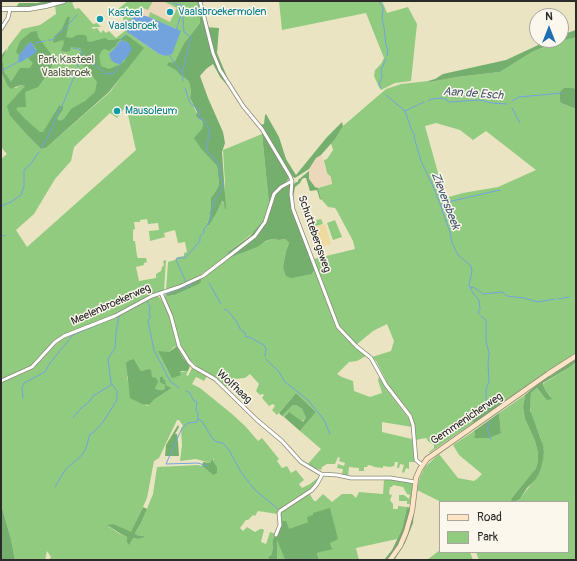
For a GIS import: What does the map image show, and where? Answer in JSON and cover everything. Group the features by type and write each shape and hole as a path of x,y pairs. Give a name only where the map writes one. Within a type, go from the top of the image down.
{"main road":[{"name":"Gemmenicherweg","path":"390,560 400,546 409,525 415,482 418,472 427,459 576,356"}],"street":[{"path":"1,9 10,10 40,7 64,1"},
{"name":"Schuttebergsweg","path":"200,1 211,47 220,70 243,106 262,129 292,181 291,194 293,209 338,327 356,346 371,358 386,385 410,416 413,425 416,460 422,465"},
{"path":"1,29 8,18 10,10"},
{"name":"Meelenbroekerweg","path":"1,381 32,367 58,340 64,336 114,316 152,296 161,294 197,279 251,240 259,232 265,222 274,194 281,187 292,181"},
{"name":"Wolfhaag","path":"161,294 171,316 180,346 192,366 216,379 257,420 282,441 301,462 322,475 338,475 351,478 388,478 415,482"},
{"path":"276,535 280,525 280,511 312,490 322,475"}],"shaded area":[{"path":"147,1 197,1 172,27 138,14"},
{"path":"320,155 324,160 327,173 331,177 332,184 316,188 309,179 309,169 316,158"}],"green space":[{"path":"61,1 36,7 15,8 19,3 37,3"},
{"name":"Park Kasteel Vaalsbroek","path":"67,1 76,1 72,3 75,9 79,8 93,24 97,23 101,27 92,27 93,29 97,28 101,33 103,30 106,33 109,31 116,38 126,30 159,54 165,56 176,29 149,17 150,12 170,22 177,8 163,1 197,1 200,23 184,43 173,63 180,75 189,82 191,92 190,98 199,119 203,122 201,130 202,150 217,166 219,184 213,195 211,211 207,224 218,210 221,202 224,203 225,183 223,150 262,134 269,204 267,215 254,232 228,252 227,256 199,276 181,286 166,291 168,262 184,256 184,253 187,252 185,242 178,243 175,230 164,233 165,237 150,241 149,231 159,230 158,223 148,224 147,219 140,220 140,222 134,222 135,229 133,230 133,241 135,241 137,256 138,258 146,258 147,262 144,263 144,265 136,267 139,281 156,278 156,274 161,271 164,265 163,261 166,260 164,291 153,294 120,312 62,335 34,365 1,380 1,159 7,154 1,147 1,72 7,85 16,88 20,85 13,86 7,79 1,58 22,29 40,25 56,14 55,5","holes":["124,73 110,92 46,148 41,149 10,116 17,96 25,86 20,85 27,84 12,115 41,145","126,106 136,150 27,247 16,230 34,214 55,179 71,161 74,147 110,113 117,118"]},
{"path":"128,1 153,1 148,10 143,8 141,14 138,14 126,25 118,9"},
{"path":"197,1 199,1 205,27 219,28 217,53 230,84 227,85 220,77 213,64 200,76 223,132 225,143 222,152 226,209 222,201 209,225 207,225 211,211 211,198 219,184 217,166 202,150 194,138 201,130 203,122 196,116 197,112 190,98 191,92 189,82 176,70 167,65 169,62 172,63 175,61 184,43 200,23"},
{"path":"279,1 382,1 387,13 408,7 417,24 411,81 395,83 381,90 379,87 374,76 375,70 384,58 366,13 282,30"},
{"path":"67,17 70,17 66,37 72,38 77,35 84,35 87,37 87,41 90,42 105,38 108,40 120,39 127,35 144,48 109,92 46,148 41,149 10,116 7,106 25,86 20,85 11,89 7,85 1,72 1,56 8,47 2,59 5,73 11,82 20,68 30,68 33,63 28,58 37,50 31,42 19,55 16,52 20,41 31,32 37,31 38,37 51,54 53,63 50,71 38,87 25,92 26,107 18,107 16,109 40,132 43,132 59,106 63,106 63,109 57,118 59,121 64,119 71,109 85,101 95,92 97,82 87,68 74,61 78,54 82,52 80,48 71,47 70,51 66,52 61,51 64,43 63,40 53,43 54,37 62,29","holes":["120,40 128,42 125,61 109,69 101,66 99,56 102,50 105,49 109,51 116,46"]},
{"path":"576,30 576,37 569,39 569,32"},
{"path":"576,37 576,89 573,88 561,103 576,109 576,354 504,403 494,403 473,419 473,423 429,453 434,448 434,445 426,438 416,440 412,415 390,388 376,361 372,357 391,351 394,341 387,324 373,331 356,345 337,322 314,259 355,249 353,241 337,211 335,208 328,207 321,199 318,188 332,184 331,177 327,173 324,160 327,159 333,150 331,143 336,138 343,126 386,89 401,84 430,82 500,72 532,52 543,48 569,48 569,38","holes":["436,123 460,130 473,140 486,131 536,170 498,187 463,193 445,198 425,126"]},
{"path":"532,48 542,48 532,52 500,72 430,82 428,81 443,74 506,60"},
{"path":"564,88 576,89 576,109 561,103 560,92"},
{"path":"266,114 279,137 286,159 296,175 327,137 342,122 343,126 336,138 321,155 316,158 309,169 295,178 260,125 264,124"},
{"path":"263,132 290,178 273,194 269,204 262,134"},
{"path":"309,171 309,179 315,187 318,188 321,199 320,200 317,190 310,191 306,178 302,179 295,187 293,198 292,191 294,184"},
{"path":"290,184 291,205 315,269 312,274 291,278 286,276 283,267 289,243 285,239 272,239 266,241 257,247 226,259 228,252 250,236 267,215 275,193 283,186"},
{"path":"312,218 313,221 321,219 323,224 312,227 310,219"},
{"path":"335,220 342,237 333,240 327,223"},
{"path":"272,239 285,239 289,243 283,267 312,274 315,269 336,327 366,356 357,361 349,362 337,374 353,381 354,391 370,397 382,393 378,380 379,377 410,420 412,427 382,422 382,432 412,439 415,462 409,462 409,469 406,468 404,473 402,472 404,465 400,464 399,468 397,468 398,462 395,462 394,466 383,466 383,468 368,465 367,467 364,467 364,471 359,471 359,468 349,467 348,476 342,474 343,469 337,468 338,464 344,466 345,463 339,461 340,458 338,457 335,464 327,464 322,467 321,470 316,470 307,465 321,449 300,431 316,412 296,393 277,415 272,410 275,406 273,404 269,406 262,398 264,395 260,395 256,391 259,384 250,374 245,378 234,379 226,387 214,376 200,369 189,359 181,345 172,315 164,299 165,295 175,295 199,284 201,278 226,259"},
{"path":"201,278 201,282 199,284 175,295 165,295 188,285"},
{"path":"157,296 160,298 168,312 177,344 190,366 183,358 177,346 174,347 169,352 180,372 188,371 186,375 188,376 192,368 207,376 204,381 196,377 192,384 200,388 232,414 258,441 262,438 279,459 277,461 282,468 287,466 291,473 296,470 304,480 299,484 302,488 319,477 320,478 313,487 283,507 278,514 258,511 255,516 253,515 246,520 240,528 243,531 247,527 255,532 263,529 261,542 266,544 270,532 276,534 272,554 268,557 269,560 49,560 51,557 47,551 45,560 15,560 11,539 1,504 1,382 30,370 61,339 109,320 149,298","holes":["134,359 141,371 148,369 155,388 158,390 164,390 165,385 160,377 163,377 162,379 166,385 172,388 147,406 129,386 127,377","177,420 179,420 183,426 181,429 182,445 180,461 196,459 210,463 213,458 213,475 202,466 198,465 157,467 153,494 141,523 135,533 136,535 144,536 138,539 133,538 127,542 127,537 108,526 114,524 131,533 147,498 154,461 159,458"]},
{"path":"177,346 183,358 190,366 188,371 181,371 181,375 172,378 158,351 169,352"},
{"path":"134,359 141,371 148,369 151,370 152,377 156,378 158,382 155,388 158,390 164,390 165,385 160,382 160,377 163,377 166,385 172,388 155,399 149,405 142,404 130,398 126,363"},
{"path":"576,359 576,362 570,367 543,383 546,391 552,399 547,400 537,388 531,393 530,410 543,445 543,460 540,472 535,480 527,488 520,499 512,501 511,499 536,468 538,461 535,441 525,419 523,407 525,395 538,384"},
{"path":"576,362 576,560 479,560 476,553 569,553 569,501 516,501 520,499 540,472 544,452 541,439 531,415 531,393 537,388 540,392 551,397 543,385 544,383"},
{"path":"296,393 316,412 300,431 284,417 289,412 303,422 306,417 302,409 296,405 293,405 282,416 279,413"},
{"path":"525,395 523,407 525,419 535,441 538,453 536,468 511,499 513,501 439,501 417,490 420,477 425,467 439,454 458,478 474,481 477,479 482,474 459,455 453,445 474,431 474,435 501,433 499,413"},
{"path":"494,403 504,403 473,423 473,419"},
{"path":"293,405 296,405 302,409 306,414 306,417 302,422 288,413 284,417 282,416"},
{"path":"499,413 501,433 489,438 475,438 474,431"},
{"path":"178,425 179,427 175,434 177,434 179,456 165,456 166,445"},
{"path":"213,458 217,467 217,473 213,475 202,466 203,462 210,463"},
{"path":"384,479 401,480 411,483 413,485 410,504 407,504 407,501 399,501 399,495 404,495 409,499 410,495 407,494 403,487 393,485 390,487 389,494 392,495 390,500 393,504 393,509 398,509 398,506 407,507 402,529 397,539 356,548 359,560 319,560 317,553 333,548 330,543 332,515 313,515 308,522 289,530 281,521 280,513 282,511 309,493 314,501 316,501 323,494 332,502 342,494 352,494 356,498 359,492 383,494"},
{"path":"1,504 11,539 15,560 1,560"},
{"path":"143,507 147,509 135,533 136,535 144,537 138,539 133,538 129,545 127,542 127,537 107,525 114,524 131,532"},
{"path":"407,507 410,508 407,525 398,546 388,560 384,560 392,550 402,529"},
{"path":"330,508 338,539 330,543 333,549 317,553 319,560 285,560 277,540 277,560 269,560 268,557 272,554 273,540 281,521 286,521 289,529 308,522 307,517 313,515 313,513"},
{"path":"414,512 413,523 405,543 393,560 406,536"},
{"path":"277,539 279,544 285,560 277,560"},
{"path":"439,551 439,553 470,553 473,560 427,560"}],"sand":[{"path":"325,224 331,244 321,247 315,227"}],"water":[{"path":"138,14 149,17 181,31 172,54 165,56 159,54 127,32 126,27 128,22"},
{"path":"121,41 128,42 132,49 128,56 120,64 111,60 109,54"},
{"path":"31,42 37,52 21,62 18,62 19,55"}],"waterway":[{"path":"172,1 175,4 181,5 183,9 176,30"},
{"name":"Zieversbeek","path":"379,1 383,8 382,19 388,50 387,56"},
{"path":"48,40 53,40 77,15"},
{"path":"182,16 184,32 191,37 182,74 183,81"},
{"path":"122,41 121,39 126,35"},
{"path":"33,45 45,41"},
{"path":"73,48 78,49"},
{"path":"79,49 84,56"},
{"path":"169,55 182,73"},
{"path":"86,58 106,74 114,73 122,62"},
{"name":"Zieversbeek","path":"381,88 379,84 382,77 381,70 386,59"},
{"path":"1,71 18,62"},
{"path":"41,148 49,135 77,69"},
{"path":"185,88 190,103 200,111 198,116 199,119 203,119 210,130 206,150 220,165 220,175 223,184 220,193 213,203 213,208 210,212 211,218 204,229 204,233 200,236 200,241 187,256 184,258 177,258 176,260 186,282"},
{"name":"Aan de Esch","path":"512,101 519,97 562,93"},
{"name":"Zieversbeek","path":"386,95 405,111 412,131 415,135 414,137 421,161 436,193 450,232 452,243 458,255 471,266 472,271 469,285 479,300 479,314"},
{"name":"Aan de Esch","path":"428,101 432,99 444,98 449,102 480,100 492,103 507,104"},
{"name":"Aan de Esch","path":"405,111 424,102"},
{"path":"512,108 520,123"},
{"path":"1,206 11,202 21,195 24,186 24,170 30,165 39,152"},
{"path":"441,204 445,205 452,201 500,190"},
{"path":"1,235 5,236"},
{"path":"166,294 188,286 201,278"},
{"path":"209,283 221,304"},
{"path":"470,287 475,288 483,294 502,292 507,296 524,298 538,302 555,299"},
{"path":"558,299 569,297"},
{"path":"147,301 150,307 149,315 151,316 148,321 154,350 170,381 179,388"},
{"path":"116,317 136,306"},
{"path":"224,309 228,311 237,322 240,329 245,333 246,337 249,337 264,345 266,349 265,356"},
{"path":"55,487 65,470 82,455 86,448 90,434 93,433 103,422 117,400 117,391 111,383 108,359 115,348 119,316"},
{"name":"Zieversbeek","path":"481,316 486,320 486,341 489,353 489,382 486,389 486,411"},
{"path":"23,398 22,387 24,383 45,372 50,363 73,335 113,318"},
{"path":"266,359 279,372 285,382 308,400 324,420 330,434"},
{"path":"73,418 93,396 111,385"},
{"path":"186,391 189,392 194,401 197,402 196,410 198,413 198,419 202,421 212,438 217,442 223,443 229,450 241,472 255,490 278,509"},
{"path":"198,419 197,422 188,423 182,428 166,464 198,463 207,466"},
{"name":"Zieversbeek","path":"490,422 487,429 491,440"}],"place":[{"name":"Vaalsbroekermolen","path":"170,12"},
{"name":"Kasteel Vaalsbroek","path":"100,19"},
{"name":"Mausoleum","path":"117,111"}]}
